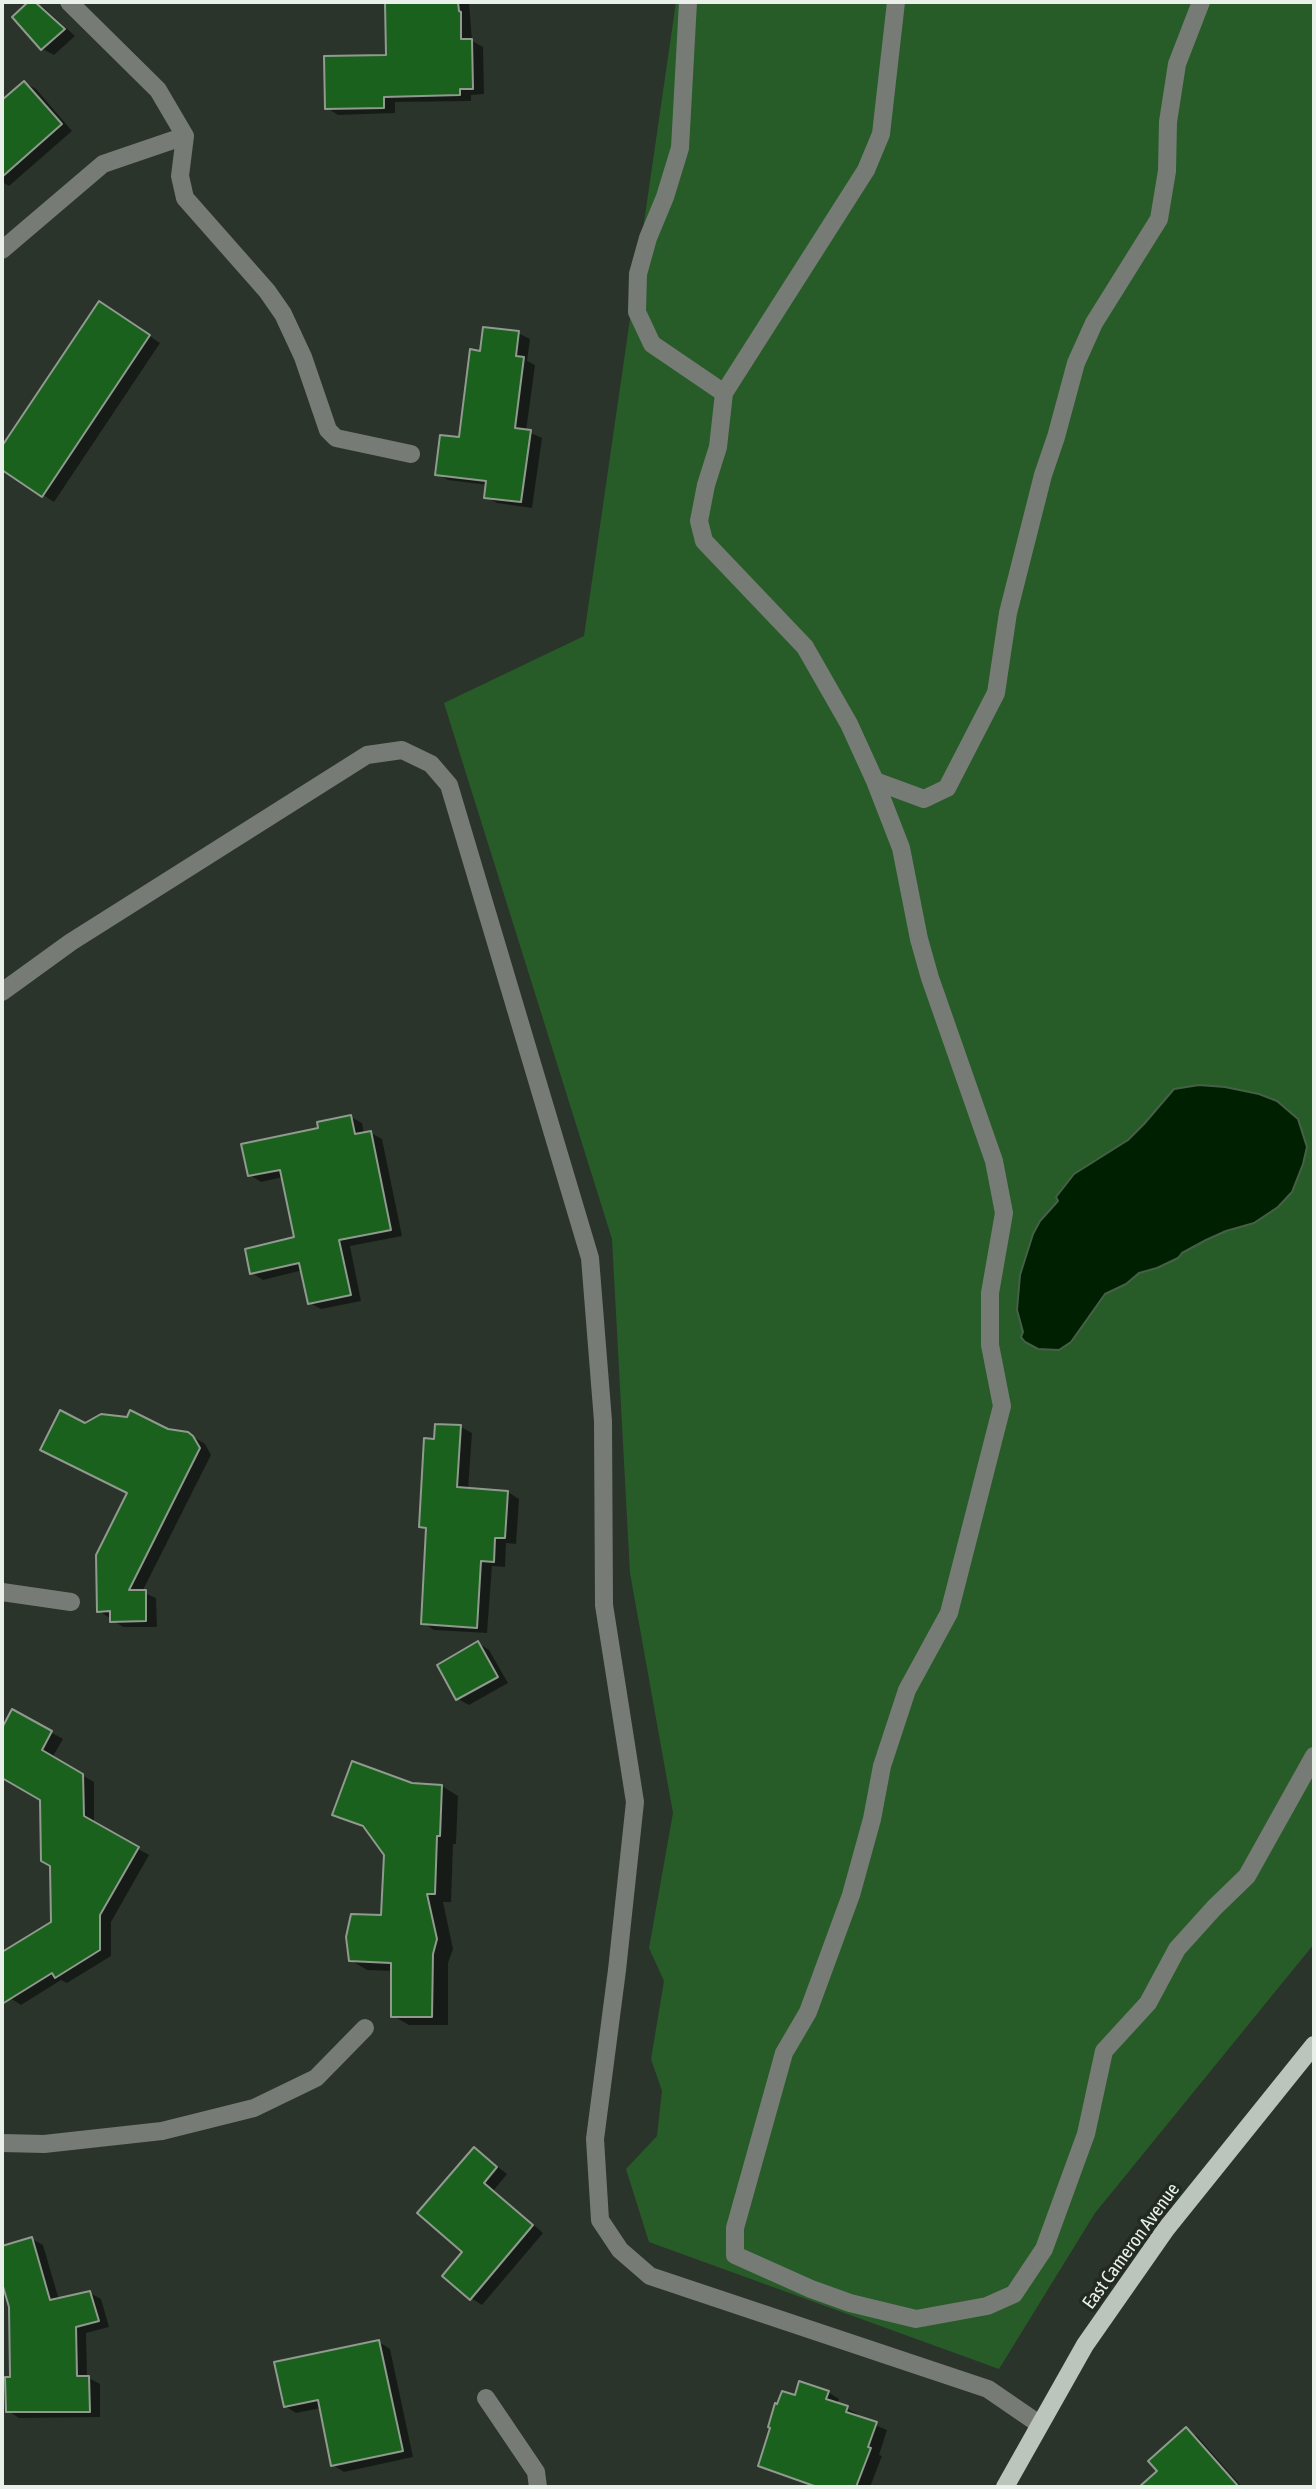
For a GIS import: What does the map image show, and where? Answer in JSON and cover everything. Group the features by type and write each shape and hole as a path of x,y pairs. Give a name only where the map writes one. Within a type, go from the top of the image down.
{"main road":[{"name":"East Cameron Avenue","path":"1005,2487 1085,2345 1166,2229 1314,2045"}],"street":[{"path":"69,2 158,90 185,136 180,176 186,198 267,291 283,314 303,357 328,430 336,438 411,454"},
{"path":"688,2 680,148 638,274 637,312 652,344 724,393"},
{"path":"896,2 881,134 866,170 724,393 718,447 706,485 699,521 704,541 805,647 849,724 901,848 919,939 930,978 995,1161 1004,1213 990,1293 990,1345 1002,1406 949,1613 907,1690 882,1766 872,1819 851,1895 808,2012 784,2053 735,2228 735,2255 811,2289 850,2303 916,2319 988,2306 1014,2294 1044,2249 1086,2134 1104,2051 1147,2003 1177,1949 1247,1877 1314,1756"},
{"path":"875,781 924,799 947,788 996,693 1008,613 1043,475 1076,363 1094,323 1159,219 1167,171 1168,122 1177,64 1201,2"},
{"path":"2,250 103,164 185,136"},
{"path":"2,992 71,942 367,755 402,751 431,764 449,785 590,1258 603,1421 604,1605 635,1802 595,2139 600,2220 620,2250 650,2276 989,2389 1039,2424"},
{"path":"2,1592 71,1602"},
{"path":"2,2143 44,2144 162,2131 254,2108 316,2078 365,2028"},
{"path":"486,2398 536,2472 538,2487"}],"shaded area":[{"path":"676,2 1314,2 1314,1944 1095,2213 999,2369 649,2242 626,2169 657,2136 662,2091 651,2059 664,1981 649,1948 673,1813 630,1573 612,1239 444,703 584,636"},
{"path":"1199,1085 1259,1094 1277,1101 1298,1119 1307,1147 1292,1192 1278,1207 1254,1223 1206,1240 1178,1258 1139,1273 1126,1284 1105,1294 1071,1342 1059,1350 1038,1349 1025,1342 1021,1337 1023,1332 1017,1310 1020,1275 1033,1234 1040,1221 1058,1201 1056,1197 1074,1174 1128,1140 1174,1089"}],"building":[{"path":"28,2 35,2 65,29 41,50 12,17"},
{"path":"385,2 458,2 461,12 461,39 472,39 473,89 460,89 460,95 384,97 384,108 325,109 324,56 386,55"},
{"path":"24,81 62,124 2,177 2,100"},
{"path":"99,301 150,335 42,497 2,470 2,446"},
{"path":"483,327 519,331 516,356 524,357 515,428 531,430 521,502 484,498 486,481 435,475 440,435 459,437 470,349 480,351"},
{"path":"351,1115 355,1134 371,1131 391,1230 339,1240 351,1295 308,1304 299,1263 250,1274 245,1249 294,1237 280,1170 248,1176 241,1144 318,1128 317,1122"},
{"path":"60,1410 85,1423 101,1414 127,1417 130,1410 168,1429 188,1432 200,1448 129,1590 146,1590 146,1621 110,1622 110,1611 97,1612 96,1555 127,1493 40,1450"},
{"path":"435,1424 461,1425 457,1487 508,1491 505,1538 495,1538 494,1562 481,1561 477,1628 421,1624 426,1528 419,1527 424,1438 434,1439"},
{"path":"478,1641 498,1677 456,1700 437,1665"},
{"path":"12,1709 52,1731 42,1750 83,1774 84,1816 139,1847 100,1915 100,1950 55,1978 52,1973 2,2004 2,1952 51,1922 50,1866 41,1861 40,1800 2,1778 2,1728"},
{"path":"352,1761 412,1783 442,1785 435,1894 427,1894 437,1939 433,1954 432,2017 391,2017 391,1963 349,1961 346,1937 351,1914 381,1915 384,1855 363,1826 332,1815"},
{"path":"474,2147 497,2167 484,2183 533,2225 470,2300 442,2276 462,2252 417,2213"},
{"path":"32,2237 50,2300 90,2291 99,2321 76,2327 77,2376 89,2376 90,2412 6,2412 5,2377 10,2377 9,2307 2,2283 2,2246"},
{"path":"379,2340 403,2451 331,2466 318,2400 284,2407 274,2362"},
{"path":"799,2381 829,2391 826,2399 848,2406 846,2412 877,2422 868,2447 871,2448 856,2487 817,2487 758,2466 775,2403 777,2404 782,2391 795,2395"},
{"path":"1186,2427 1239,2487 1139,2487 1157,2471 1148,2461"}]}
